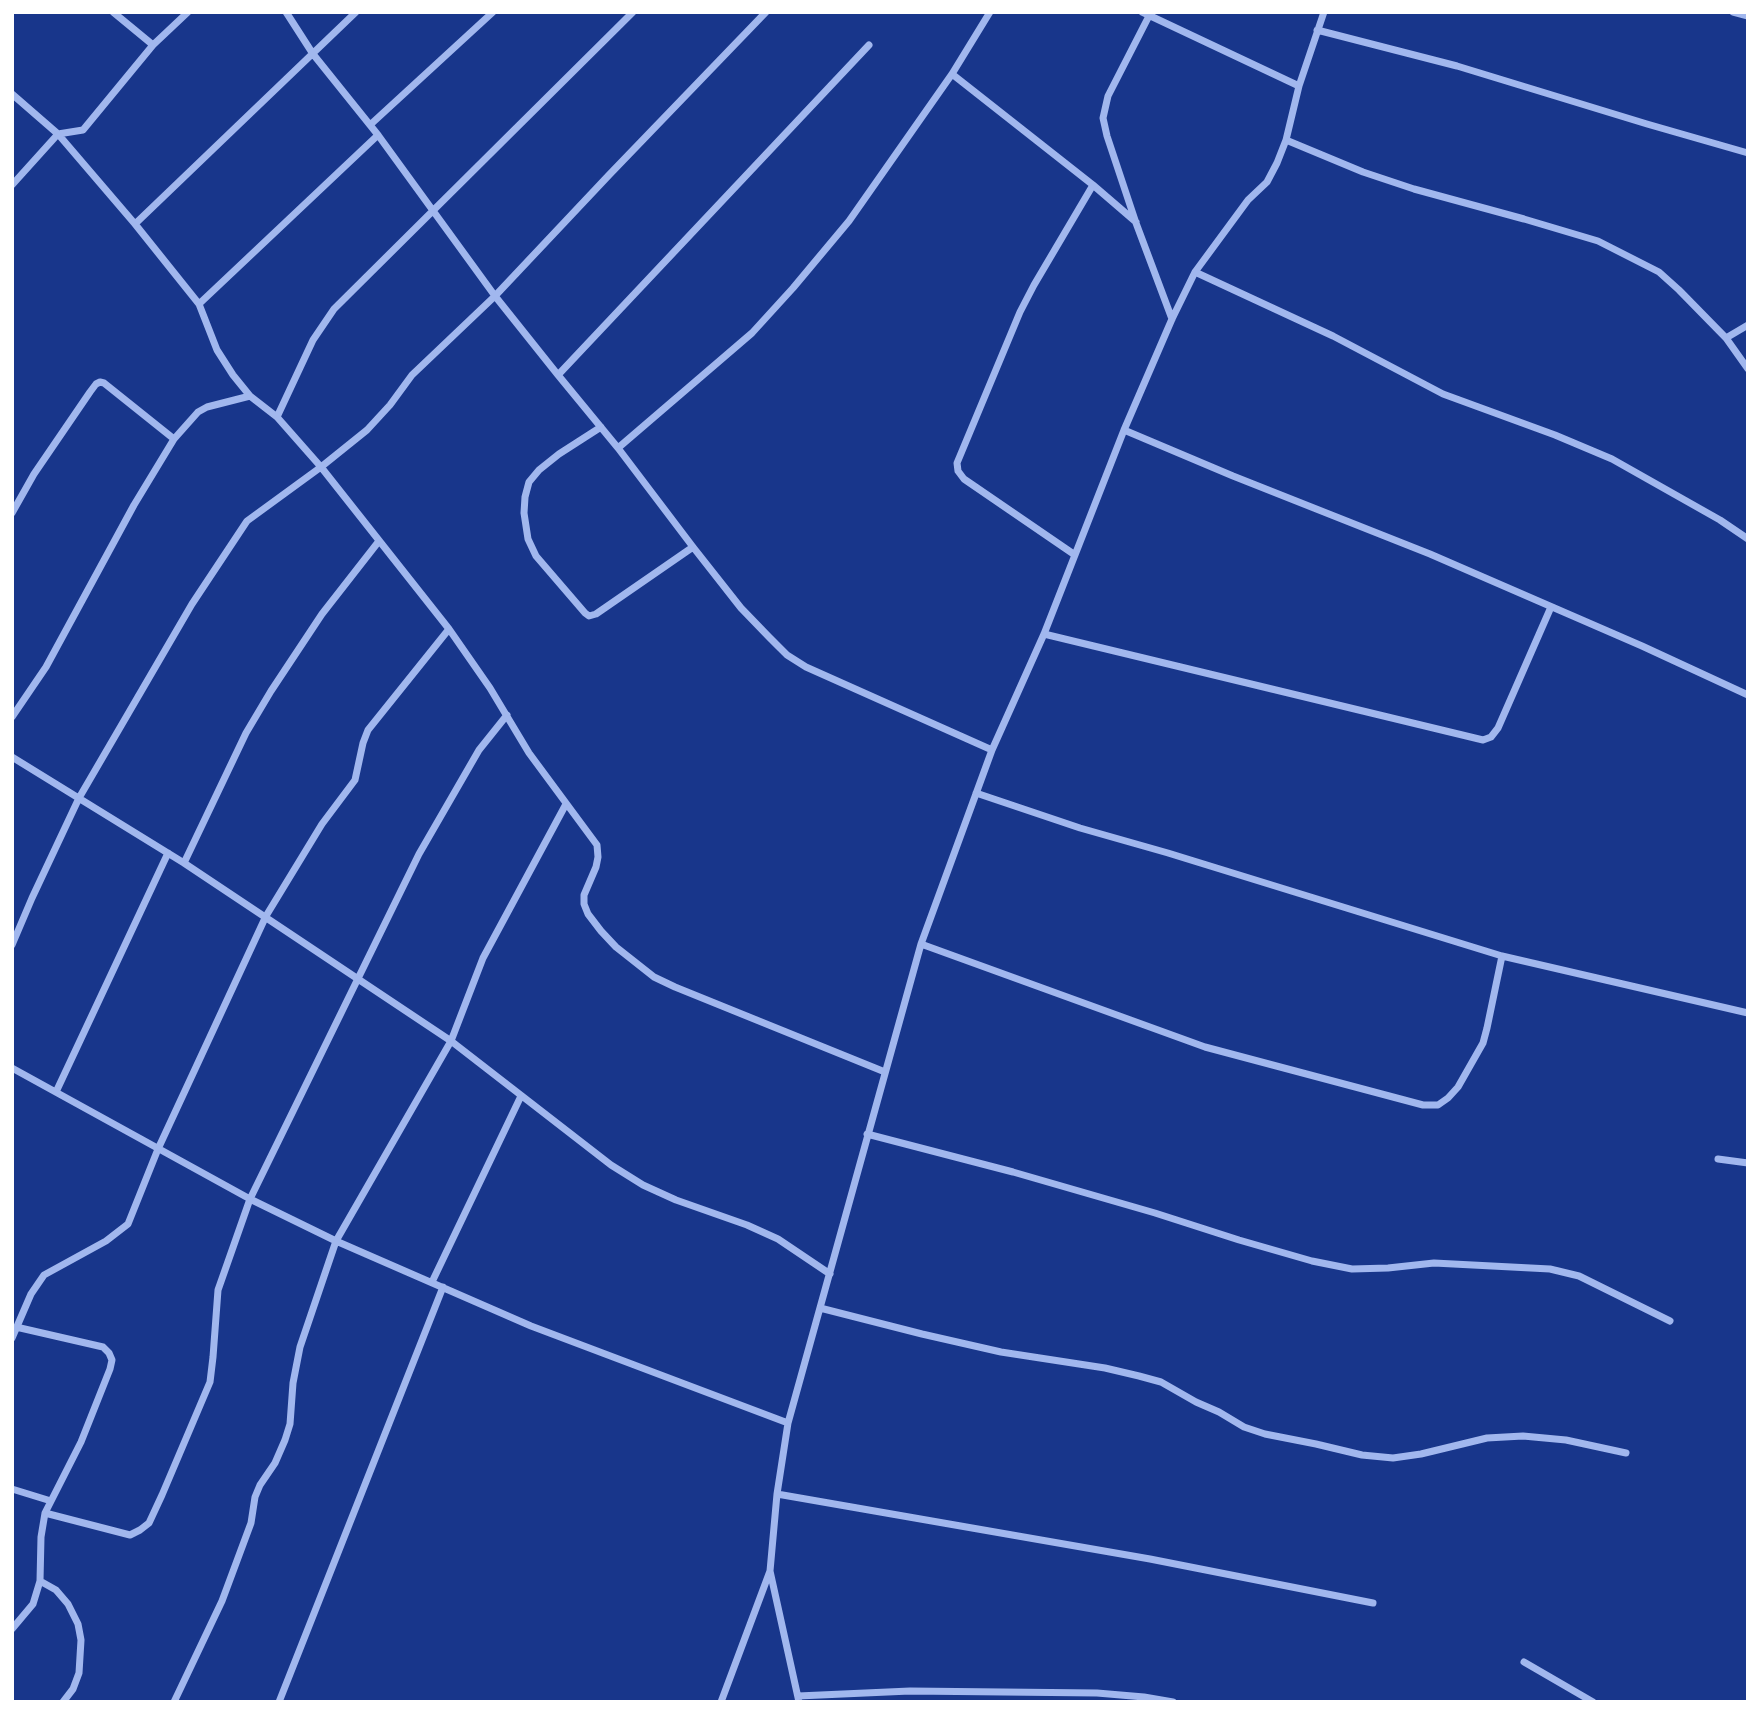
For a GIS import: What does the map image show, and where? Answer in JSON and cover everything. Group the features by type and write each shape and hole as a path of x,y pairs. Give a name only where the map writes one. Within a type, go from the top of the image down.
{"street":[{"path":"113,12 153,45"},
{"path":"12,185 58,134 83,130 153,45 188,12"},
{"path":"286,12 313,54 378,135 495,296 618,448 741,608 788,654 806,667 992,750"},
{"path":"135,224 356,12"},
{"path":"370,125 493,12"},
{"path":"277,417 313,340 334,309 633,12"},
{"path":"12,945 79,798 192,604 247,521 367,430 412,375 495,296 766,12"},
{"path":"618,448 752,333 793,288 849,221 952,74 990,12"},
{"path":"721,1702 770,1570 776,1494 788,1423 921,944 992,750 1044,634 1124,430 1172,318 1195,272 1248,200 1267,182 1278,163 1299,86 1324,12"},
{"path":"1733,12 1748,16"},
{"path":"1172,318 1136,223 1103,118 1108,96 1147,14 1299,86"},
{"path":"1317,30 1457,66 1748,153"},
{"path":"558,375 869,45"},
{"path":"952,74 1093,185 1136,223"},
{"path":"12,94 58,134 135,224 199,304 217,350 233,375 250,396 277,417 321,467 449,629 529,752 597,845 596,867 584,895 587,914 616,947 654,977 675,987 885,1072"},
{"path":"199,304 378,135"},
{"path":"1286,140 1363,172 1414,189 1598,241 1659,272 1726,338 1748,369"},
{"path":"1075,555 964,479 958,471 957,463 1020,312 1093,185"},
{"path":"1195,272 1333,336 1443,394 1612,459 1720,520 1748,539"},
{"path":"1726,338 1748,325"},
{"path":"12,513 34,474 96,384 104,383 174,439"},
{"path":"12,717 46,667 134,505 174,439 198,412 250,396"},
{"path":"601,427 559,454 529,482 524,513 528,539 536,556 589,616 596,614 693,547"},
{"path":"1124,430 1430,554 1748,695"},
{"path":"184,863 246,733 265,701 322,614 379,541"},
{"path":"1044,634 1483,740 1491,737 1498,728 1551,607"},
{"path":"12,1338 31,1294 44,1275 106,1241 128,1224 158,1149 266,916 322,824 355,780 368,730 449,629"},
{"path":"45,1513 130,1535 149,1523 210,1382 218,1290 250,1199 419,854 479,750 506,715"},
{"path":"12,757 184,863 359,979 450,1041 611,1165 643,1185 676,1200 778,1239 830,1274"},
{"path":"976,793 1080,828 1502,956 1748,1013"},
{"path":"174,1702 222,1601 251,1523 260,1485 275,1463 285,1440 290,1424 293,1383 300,1347 336,1241 450,1041 483,958 566,804"},
{"path":"56,1092 168,853"},
{"path":"921,944 1205,1047 1395,1098 1431,1105 1438,1105 1458,1087 1483,1043 1502,956"},
{"path":"12,1068 250,1199 336,1241 531,1326 788,1423"},
{"path":"432,1282 522,1096"},
{"path":"867,1134 1155,1213 1312,1262 1352,1269 1434,1263 1550,1269 1579,1276 1671,1321"},
{"path":"1718,1159 1748,1163"},
{"path":"279,1702 443,1287"},
{"path":"820,1308 1001,1352 1139,1376 1161,1382 1244,1427 1362,1455 1393,1458 1487,1438 1523,1436 1566,1440 1626,1452"},
{"path":"12,1629 33,1604 40,1581 41,1537 45,1513 81,1442 112,1360 103,1347 16,1327"},
{"path":"12,1489 51,1501"},
{"path":"776,1494 1150,1559 1373,1603"},
{"path":"770,1570 798,1699 910,1691 1097,1693 1173,1702"},
{"path":"40,1581 56,1590 68,1604 80,1632 79,1673 73,1689 63,1702"},
{"path":"1524,1662 1593,1702"}]}
